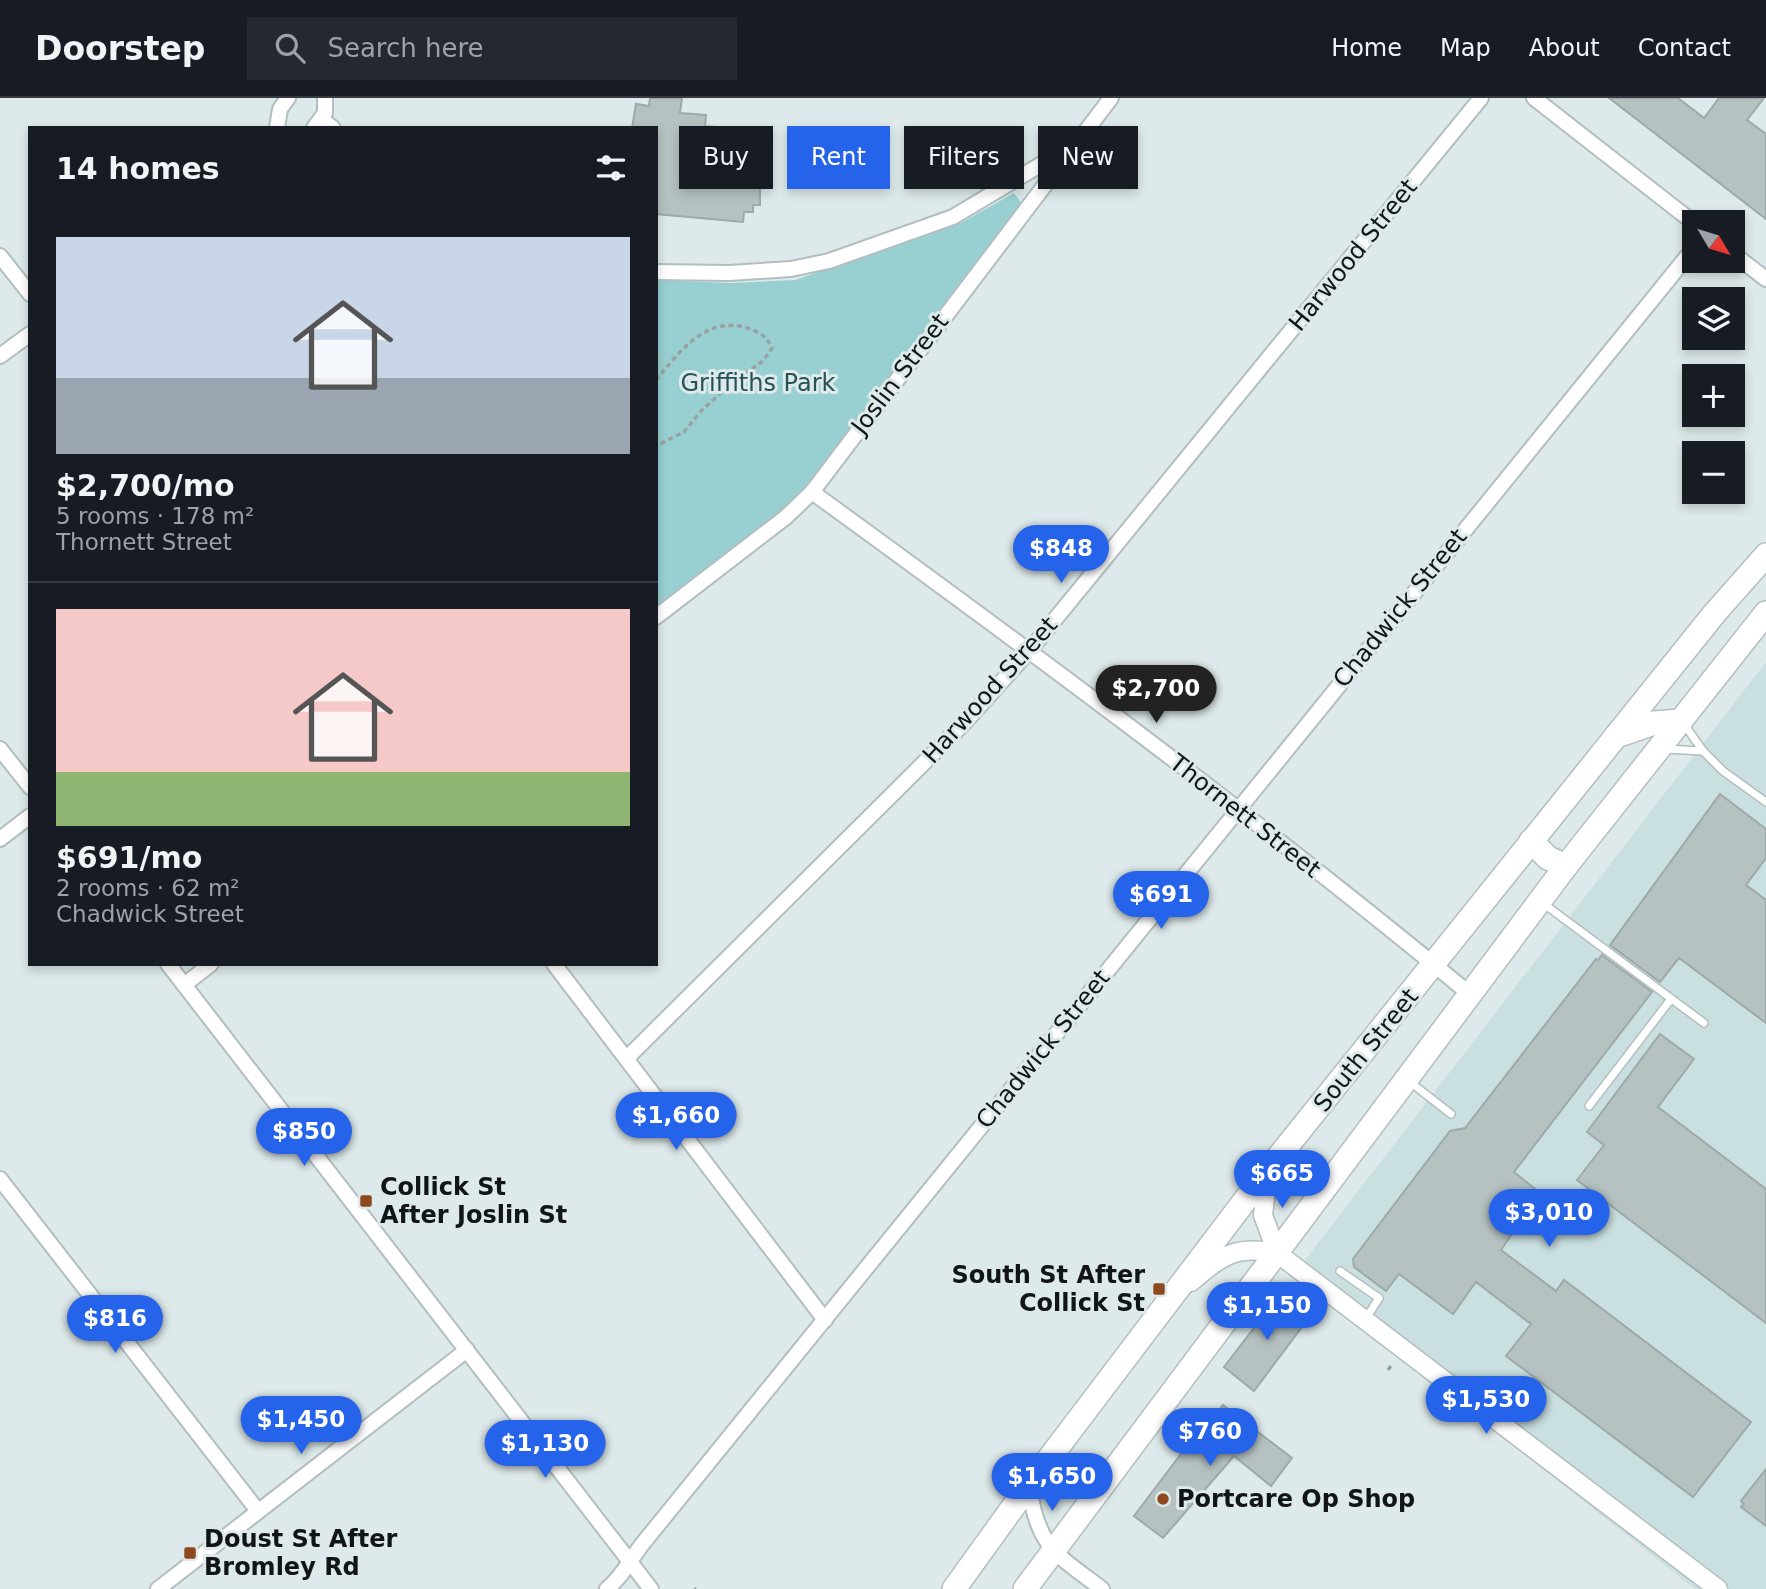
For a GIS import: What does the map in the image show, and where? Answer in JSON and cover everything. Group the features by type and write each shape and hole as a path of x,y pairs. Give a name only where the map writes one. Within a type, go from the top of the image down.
{"main road":[{"name":"South Street","path":"954,1589 1029,1485 1268,1170 1616,736 1766,555"},
{"name":"South Street","path":"1025,1589 1566,866 1766,613"},
{"path":"1616,736 1654,723 1681,721"},
{"path":"1531,841 1548,858 1566,866"}],"street":[{"path":"277,126 280,109 288,98"},
{"path":"318,123 327,107 326,98"},
{"name":"Joslin Street","path":"1088,126 1111,98"},
{"name":"Harwood Street","path":"627,1058 967,721 1030,650 1481,98"},
{"path":"1534,98 1682,214"},
{"path":"658,272 729,273 790,269 829,261 953,217 1038,166"},
{"name":"Joslin Street","path":"658,615 786,517 812,492 1040,189"},
{"path":"0,256 28,292"},
{"name":"Chadwick Street","path":"607,1589 624,1576 629,1561 1236,808 1682,263"},
{"path":"1745,263 1766,279"},
{"path":"0,356 28,335"},
{"name":"Thornett Street","path":"812,492 1030,650 1236,808 1471,995"},
{"path":"0,748 28,784"},
{"path":"0,839 28,818"},
{"path":"170,966 651,1589"},
{"path":"184,985 208,966"},
{"path":"556,966 825,1320"},
{"path":"1268,1170 1263,1215 1277,1253"},
{"path":"0,1179 258,1511"},
{"path":"1173,1297 1227,1254 1248,1248 1277,1253 1718,1589"},
{"path":"158,1589 467,1350"},
{"path":"1029,1485 1038,1527 1052,1551 1102,1589"}],"lane":[{"path":"1681,721 1703,751 1723,771 1766,803"},
{"path":"1659,749 1703,751"},
{"path":"1541,901 1704,1023"},
{"path":"1589,1106 1671,999"},
{"path":"1407,1080 1451,1114"},
{"path":"1340,1271 1379,1298 1365,1320"}],"path":[{"path":"658,378 687,343 723,326 742,327 758,332 768,339 772,348 764,361 731,384 701,411 684,432 658,445"}],"shaded area":[{"path":"1766,662 1766,1589 1695,1589 1295,1273"}],"green space":[{"name":"Griffiths Park","path":"1014,193 1022,204 809,484 780,514 658,607 658,280 731,283 795,280 961,223"}],"building":[{"path":"650,98 682,98 680,113 706,115 705,126 679,126 679,189 760,189 760,205 753,205 753,212 744,212 743,222 658,214 658,126 632,126 636,104 649,106"},
{"path":"1609,98 1678,98 1704,118 1719,98 1764,98 1747,120 1766,134 1766,219"},
{"path":"1720,794 1766,829 1766,858 1746,885 1766,900 1766,1023 1679,958 1660,982 1610,945"},
{"path":"1602,955 1652,992 1514,1172 1540,1193 1501,1250 1556,1291 1564,1280 1751,1422 1693,1497 1506,1356 1531,1324 1476,1282 1453,1314 1399,1274 1386,1291 1354,1267 1353,1259 1450,1131 1465,1128 1596,959"},
{"path":"1660,1034 1694,1059 1658,1107 1766,1189 1766,1323 1577,1180 1604,1145 1587,1132"},
{"path":"1287,1297 1311,1315 1254,1391 1224,1367 1277,1298"},
{"path":"1223,1405 1292,1458 1271,1486 1234,1456 1163,1538 1134,1516 1187,1446 1190,1448"},
{"path":"1766,1469 1766,1526 1741,1507 1744,1504 1741,1501"}],"place":[{"name":"Collick St After Joslin St","path":"366,1201"},
{"name":"South St After Collick St","path":"1159,1289"},
{"name":"Portcare Op Shop","path":"1163,1499"},
{"name":"Doust St After Bromley Rd","path":"190,1553"}]}
